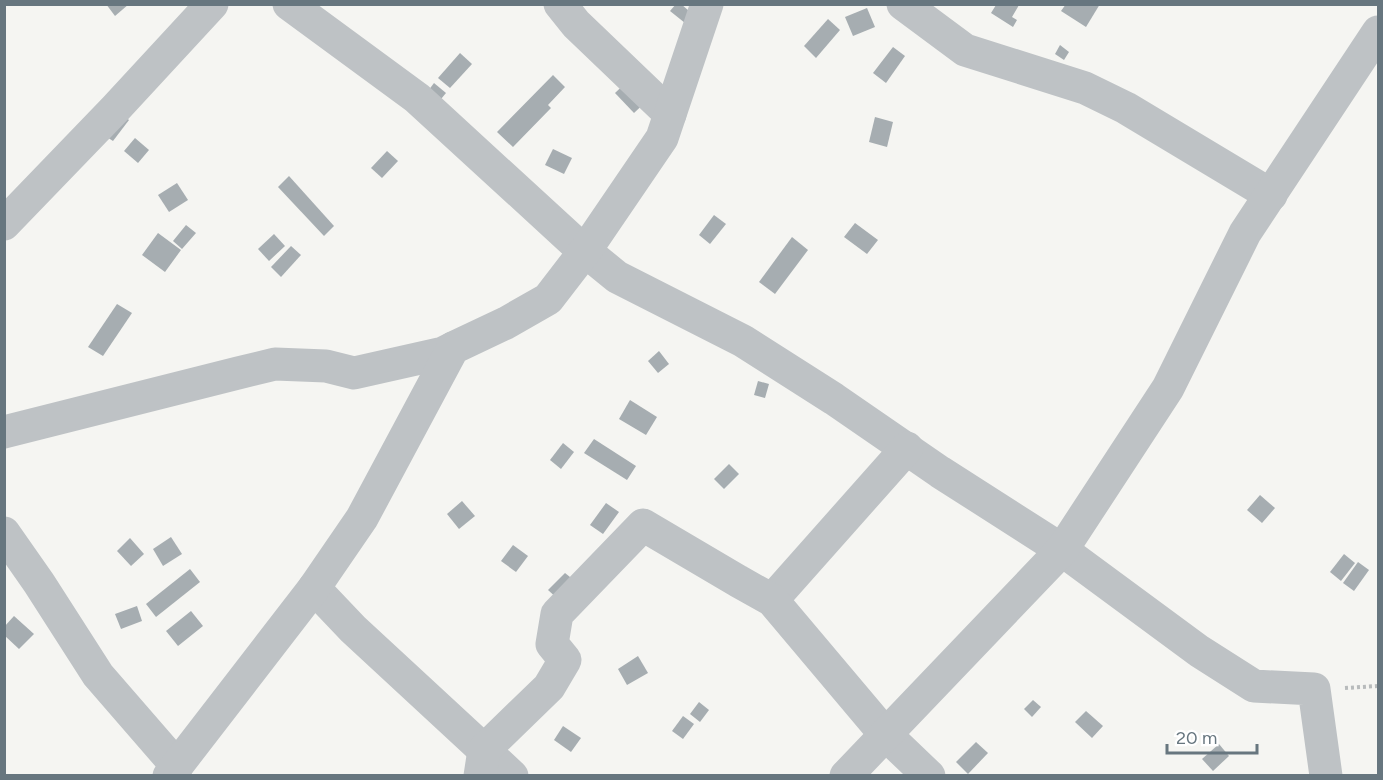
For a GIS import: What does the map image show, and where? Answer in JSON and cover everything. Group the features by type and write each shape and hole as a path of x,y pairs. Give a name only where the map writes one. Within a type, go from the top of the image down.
{"street":[{"path":"4,224 107,118 212,4"},
{"path":"560,4 576,24 670,114"},
{"path":"4,432 275,364 326,366 354,373 443,353 506,323 548,299 585,251 662,138 707,4"},
{"path":"903,4 965,50 1084,88 1126,108 1270,195"},
{"path":"305,8 417,98 616,277 743,341 834,399 940,472 1062,550 1199,651 1254,686 1314,689 1326,776"},
{"path":"846,776 1062,550 1168,388 1245,233 1378,32"},
{"path":"4,533 98,675 173,771 314,588 362,518 453,348"},
{"path":"772,600 907,448"},
{"path":"482,763 549,687 565,660 552,644 557,614 643,525 772,600 885,734 929,776"},
{"path":"314,588 482,763 512,776"}],"building":[{"path":"106,4 129,4 115,16"},
{"path":"676,4 681,4 697,18 690,27 670,11"},
{"path":"1066,4 1100,4 1086,27 1061,11"},
{"path":"996,5 1019,5 1012,17 1017,20 1013,27 991,13"},
{"path":"867,8 875,27 853,36 845,17"},
{"path":"828,19 840,30 816,58 804,46"},
{"path":"1060,45 1069,52 1064,60 1055,54"},
{"path":"893,47 905,56 886,83 873,73"},
{"path":"460,53 472,64 450,88 438,78"},
{"path":"553,75 565,87 548,105 551,108 513,147 497,132"},
{"path":"633,76 652,96 634,113 615,93"},
{"path":"434,83 446,93 436,105 425,95"},
{"path":"115,109 129,120 113,141 99,132"},
{"path":"875,117 893,122 887,147 869,142"},
{"path":"135,138 149,150 138,163 124,151"},
{"path":"553,149 572,158 564,174 545,165"},
{"path":"387,151 398,161 382,178 371,168"},
{"path":"289,176 334,226 324,236 278,187"},
{"path":"177,183 188,200 169,212 158,195"},
{"path":"714,215 726,224 710,244 699,235"},
{"path":"855,223 878,240 867,254 844,237"},
{"path":"186,225 196,233 182,249 173,241"},
{"path":"158,233 181,250 165,272 142,255"},
{"path":"274,234 285,246 269,261 258,249"},
{"path":"792,237 808,250 775,294 759,282"},
{"path":"291,246 301,255 281,277 271,267"},
{"path":"117,304 132,313 103,356 88,347"},
{"path":"659,351 669,364 658,373 648,361"},
{"path":"758,381 769,384 765,398 754,395"},
{"path":"630,400 657,417 646,435 619,419"},
{"path":"594,439 636,466 627,480 584,453"},
{"path":"563,443 574,452 561,469 550,460"},
{"path":"729,464 739,474 724,489 714,479"},
{"path":"1260,495 1275,508 1262,523 1247,510"},
{"path":"462,501 475,516 459,529 447,514"},
{"path":"606,503 619,512 603,534 590,525"},
{"path":"171,537 182,554 163,566 153,549"},
{"path":"130,538 144,554 131,566 117,551"},
{"path":"513,545 528,556 516,572 501,561"},
{"path":"1344,554 1355,563 1341,581 1330,572"},
{"path":"1358,562 1369,570 1354,591 1343,583"},
{"path":"190,569 200,582 156,617 146,604"},
{"path":"565,573 575,581 559,600 548,590"},
{"path":"137,606 142,621 121,629 115,614"},
{"path":"191,611 203,626 178,646 166,631"},
{"path":"14,616 34,634 19,649 4,635 4,627"},
{"path":"638,656 648,673 627,685 618,669"},
{"path":"1033,700 1041,707 1032,717 1024,709"},
{"path":"699,702 709,710 700,722 690,714"},
{"path":"1086,711 1103,726 1092,738 1075,722"},
{"path":"683,716 694,724 683,739 672,731"},
{"path":"563,726 581,738 571,752 554,740"},
{"path":"976,742 988,753 968,774 956,762"},
{"path":"1219,744 1229,756 1213,771 1202,759"}]}
